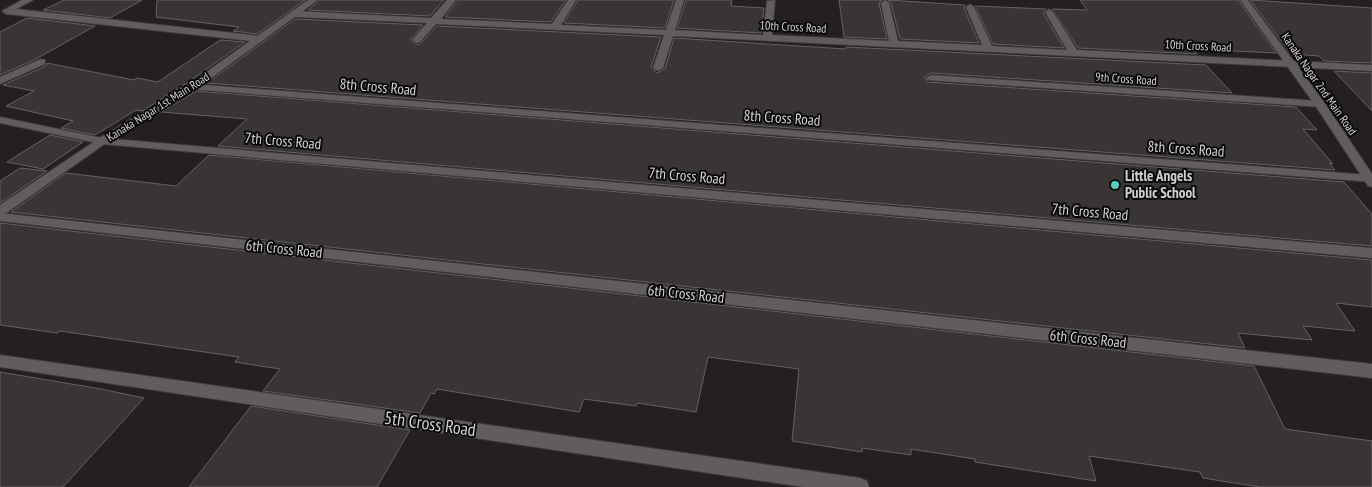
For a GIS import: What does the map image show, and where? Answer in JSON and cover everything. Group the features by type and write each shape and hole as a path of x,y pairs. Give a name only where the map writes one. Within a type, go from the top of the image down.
{"street":[{"path":"29,0 6,11 260,39"},
{"name":"Kanaka Nagar 1st Main Road","path":"0,211 102,141 192,87 314,0"},
{"path":"417,40 452,0"},
{"path":"554,28 572,0"},
{"path":"658,68 680,0"},
{"path":"767,38 771,0"},
{"name":"Kanaka Nagar 2nd Main Road","path":"1244,0 1320,104 1370,181"},
{"path":"885,3 894,44"},
{"path":"970,7 988,49"},
{"path":"1049,12 1074,53"},
{"name":"10th Cross Road","path":"296,14 1289,63"},
{"path":"0,81 41,62"},
{"path":"1289,63 1372,68"},
{"name":"9th Cross Road","path":"931,78 1320,104"},
{"name":"8th Cross Road","path":"192,87 1370,181"},
{"name":"7th Cross Road","path":"0,120 102,141 1372,253"},
{"name":"6th Cross Road","path":"0,217 1372,371"},
{"name":"5th Cross Road","path":"0,361 860,487"}],"building":[{"path":"64,0 142,0 110,18 43,10"},
{"path":"157,0 305,0 257,34 233,31 239,27 156,17"},
{"path":"320,0 444,0 430,16 308,10"},
{"path":"458,0 566,0 551,22 445,17"},
{"path":"578,0 674,0 665,28 564,23"},
{"path":"686,0 732,0 731,6 764,8 761,33 677,28"},
{"path":"839,0 882,0 879,3 887,39 844,37"},
{"path":"888,0 965,5 964,8 979,43 900,39 891,3"},
{"path":"1080,0 1238,0 1276,53 1193,49 1197,54 1078,48 1052,9 1087,10"},
{"path":"1250,0 1372,8 1372,63 1324,61 1319,56 1291,54"},
{"path":"975,6 1046,9 1043,13 1064,48 993,44"},
{"path":"27,18 95,26 34,60 0,75 0,32"},
{"path":"295,19 423,25 410,40 418,45 437,26 661,37 651,67 657,73 665,69 674,38 846,49 846,47 1206,65 1232,93 931,73 924,77 927,82 1296,107 1317,130 1303,129 1333,164 1329,163 1335,170 207,83"},
{"path":"220,40 245,42 187,83 142,111 136,110 95,135 61,128 73,121 6,106 34,91 3,85 46,66 47,63 134,80 137,78 158,82"},
{"path":"1334,71 1372,73 1372,111"},
{"path":"196,91 1344,182 1372,214 1372,246 218,146 247,119 161,112"},
{"path":"50,135 83,142 43,169 7,162"},
{"path":"209,155 1372,260 1372,307 1336,303 1355,331 1303,326 1312,340 1238,333 1245,348 11,212 66,173 176,186"},
{"path":"20,168 47,171 0,203 0,181"},
{"path":"0,223 1254,366 1285,429 1372,441 1372,487 1260,487 1203,478 1200,472 1089,456 1096,481 975,462 975,459 911,449 911,455 862,448 862,452 792,441 799,369 708,357 696,412 637,403 636,406 584,399 579,412 437,389 434,394 431,393 420,413 263,391 280,369 235,362 239,357 60,331 57,333 0,325"},
{"path":"0,372 144,398 63,487 0,487"},
{"path":"251,406 410,430 377,487 189,487"}],"place":[{"name":"Little Angels Public School","path":"1115,185"}]}
